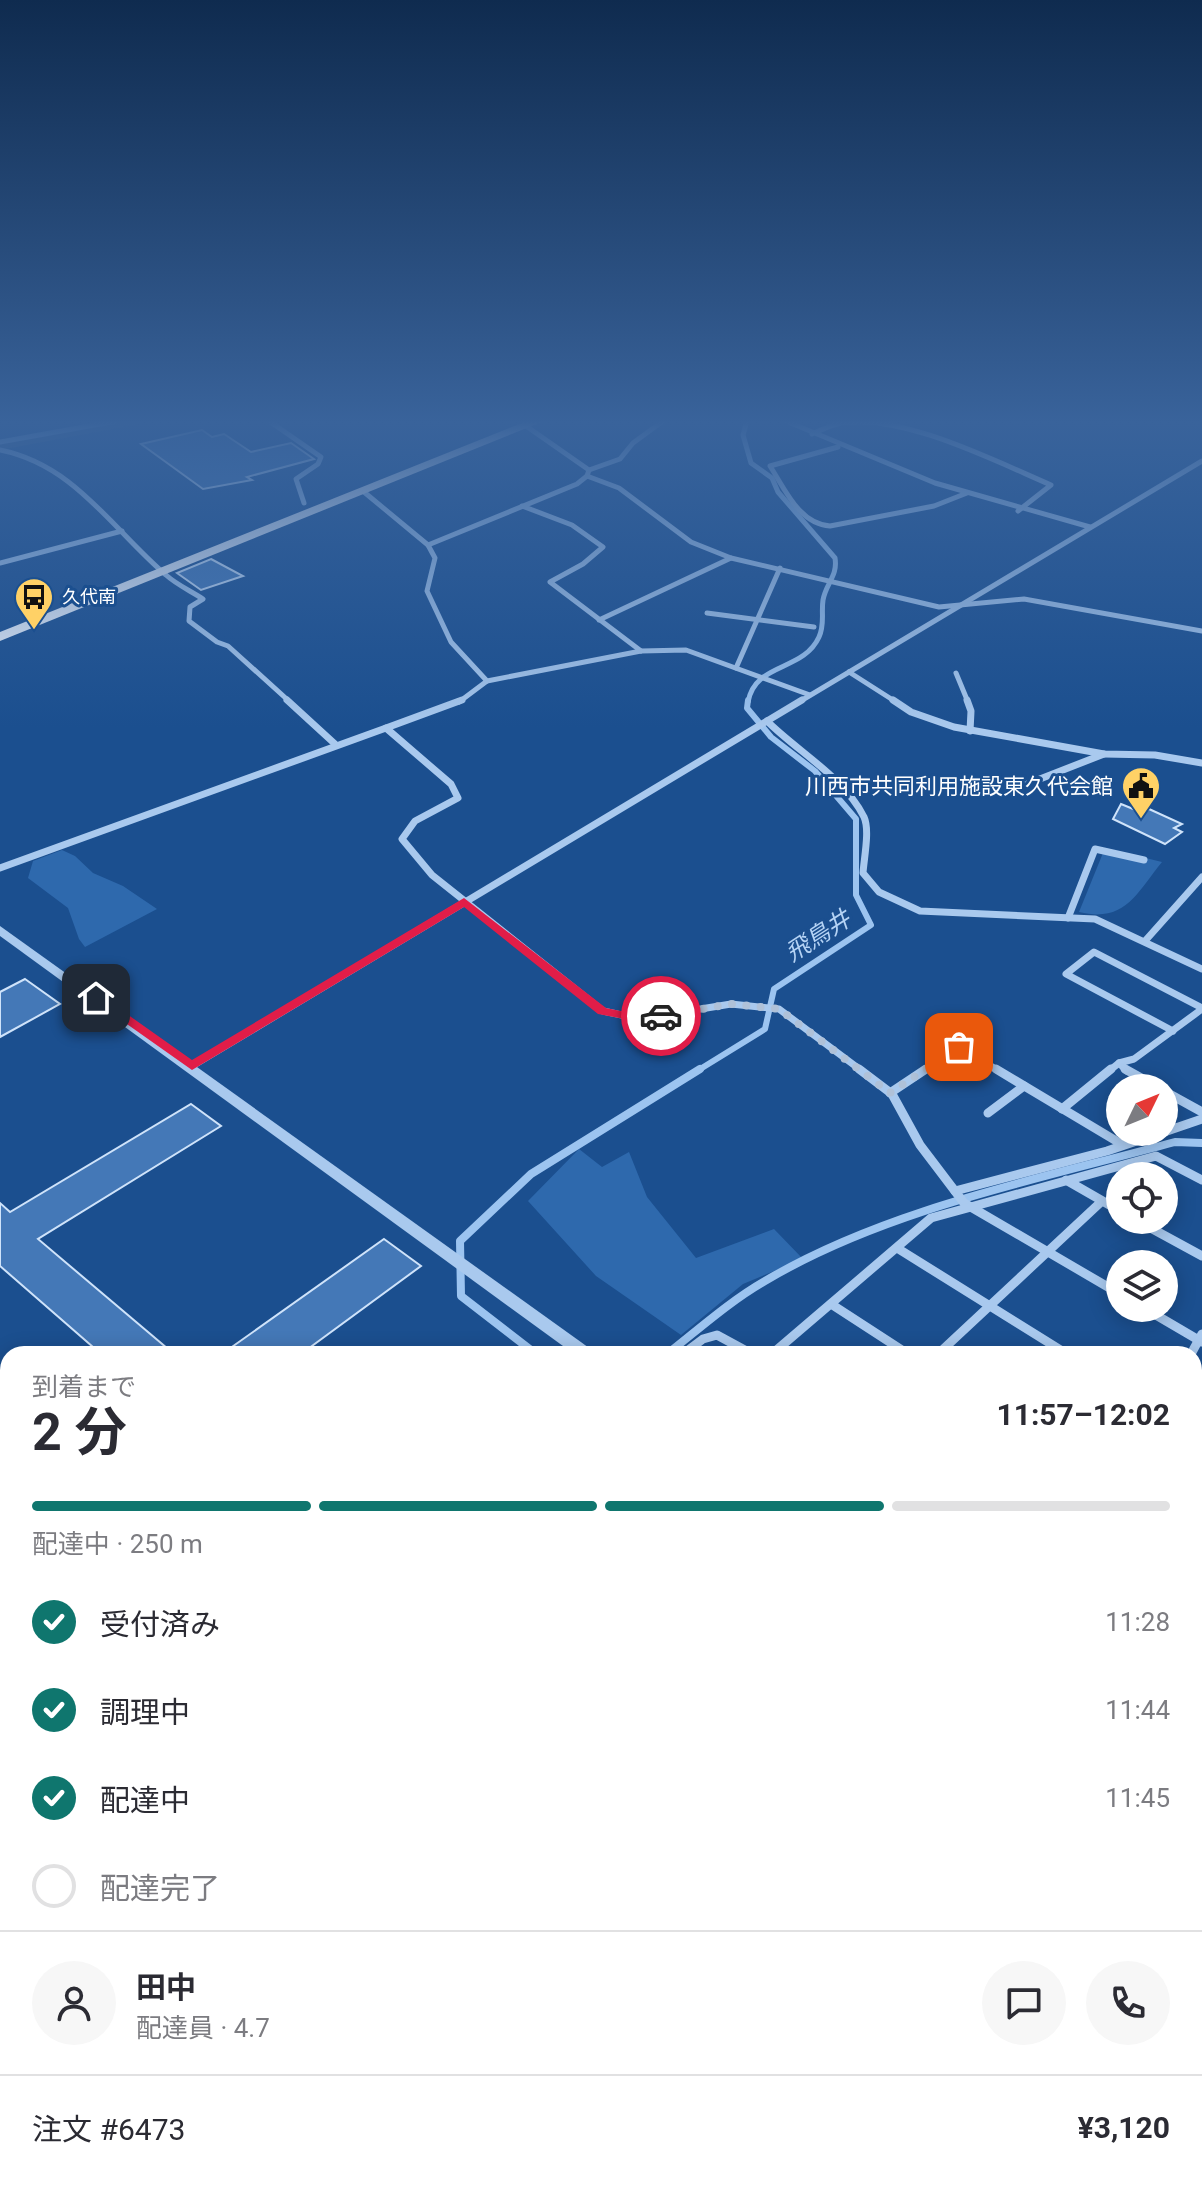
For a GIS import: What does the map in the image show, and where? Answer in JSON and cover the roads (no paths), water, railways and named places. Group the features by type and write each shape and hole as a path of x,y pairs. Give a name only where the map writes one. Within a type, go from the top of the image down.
{"main road":[{"path":"0,637 257,523"},
{"path":"0,624 277,523"}],"street":[{"path":"114,523 158,566 203,599 190,607 189,621 217,642 228,646 335,744"},
{"path":"402,523 428,545 435,558 427,591 451,642 487,681"},
{"path":"428,545 480,523"},
{"path":"568,523 603,547 583,564 550,582 641,651"},
{"path":"666,523 691,542 731,558 939,607 1024,599 1202,631"},
{"path":"815,523 830,526 844,523"},
{"path":"1075,523 1091,527"},
{"path":"192,1066 1097,523"},
{"path":"0,563 122,531"},
{"path":"599,620 731,558"},
{"path":"736,668 780,568"},
{"path":"707,613 814,627"},
{"path":"0,868 335,744 457,704 487,681 641,651 686,650 810,695"},
{"path":"849,672 911,712 970,731 1104,754 1155,755 1202,763"},
{"path":"956,673 971,711 970,731"},
{"path":"767,721 789,743 825,767 865,819 863,873 879,892 920,911 1095,919 1202,969"},
{"path":"386,728 451,784 458,798 415,821 402,839 432,875 603,1011 640,1019 731,1004 779,1009 890,1093 920,1145 955,1191 974,1209 1106,1286"},
{"path":"1022,786 1104,754"},
{"path":"1068,918 1095,849 1144,860"},
{"path":"1145,941 1202,877"},
{"path":"0,930 575,1346"},
{"path":"1062,1109 1119,1063 1134,1059 1173,1031 1202,1008 1094,952 1066,974 1173,1031"},
{"path":"890,1093 959,1047 1106,1135"},
{"path":"1119,1063 1133,1074"},
{"path":"988,1113 1024,1086"},
{"path":"1178,1099 1202,1112"},
{"path":"1178,1127 1202,1119"},
{"path":"955,1191 1119,1146"},
{"path":"781,1346 931,1218 974,1209 990,1201 1156,1156 1202,1180"},
{"path":"1066,1180 1106,1203"},
{"path":"946,1346 1102,1201"},
{"path":"1162,1234 1202,1256"},
{"path":"897,1248 1054,1346"},
{"path":"831,1304 896,1346"},
{"path":"1170,1322 1200,1338"},
{"path":"692,1346 704,1336 724,1335 740,1346"}],"waterway":[{"name":"飛鳥井","path":"748,702 752,689 760,680 802,656 812,648 821,632 823,600 833,575 835,558 805,523"},
{"name":"飛鳥井","path":"697,1071 765,1029 774,989 871,925 856,895 856,819 815,771 771,737 747,708 748,700"},
{"name":"飛鳥井","path":"526,1346 461,1296 460,1241 531,1174 700,1069"},
{"path":"677,1346 727,1306 765,1281 861,1234 1018,1183 1175,1142 1202,1143"}],"place":[{"name":"久代南","path":"34,631"},
{"name":"川西市共同利用施設東久代会館","path":"1141,820"}]}
